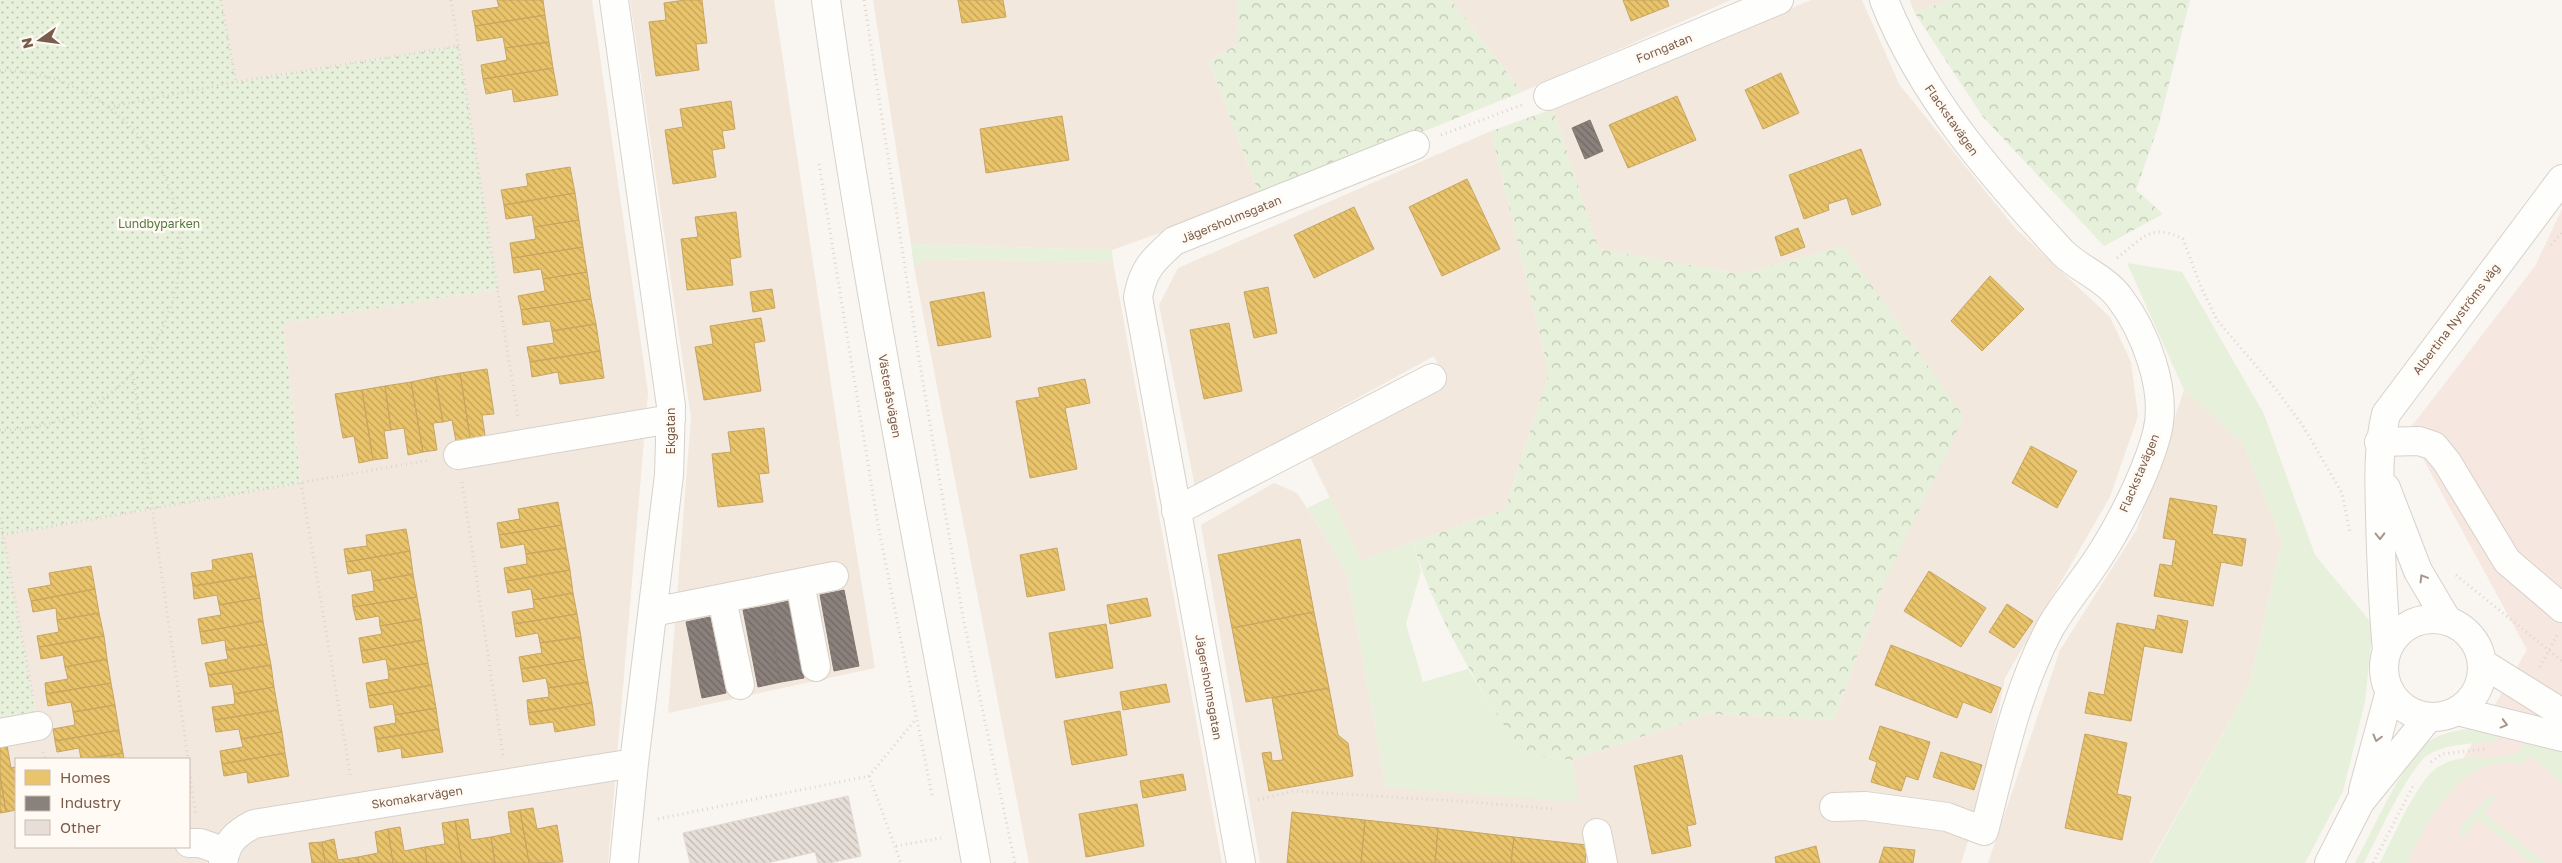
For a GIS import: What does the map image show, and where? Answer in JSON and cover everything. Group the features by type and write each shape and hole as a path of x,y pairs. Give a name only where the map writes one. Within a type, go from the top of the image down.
{"street":[{"name":"Ekgatan","path":"614,0 671,419 669,475 634,763 624,863"},
{"name":"Västeråsvägen","path":"826,0 847,150 939,670 976,863"},
{"name":"Forngatan","path":"1548,96 1779,0"},
{"name":"Flackstavägen","path":"1834,806 1865,806 1947,817 1984,831 2016,706 2050,628 2099,557 2134,492 2158,432 2159,389 2147,344 2118,295 2065,254 1980,161 1922,76 1898,36 1884,0"},
{"name":"Jägersholmsgatan","path":"1241,863 1138,297 1141,279 1151,262 1174,242 1415,145"},
{"name":"Albertina Nyströms väg","path":"2387,652 2381,576 2379,470 2379,442 2386,414 2562,179"},
{"path":"1176,511 1432,378"},
{"path":"458,454 671,419"},
{"path":"2379,442 2419,441 2434,446 2446,462 2507,561 2562,608"},
{"name":"Albertina Nyströms väg","path":"2379,470 2418,571 2448,620"},
{"path":"653,612 834,576"},
{"path":"800,583 816,667"},
{"path":"722,599 740,685"},
{"path":"2422,620 2448,620 2459,625 2474,640 2482,662 2480,678 2476,690 2457,711 2441,717 2428,718 2409,712 2396,701 2385,680 2387,652 2392,640 2406,627 2422,620"},
{"path":"2482,662 2562,713"},
{"path":"2329,863 2360,802 2390,691"},
{"path":"2457,711 2562,737"},
{"path":"2360,802 2428,718"},
{"path":"0,733 38,726"},
{"name":"Skomakarvägen","path":"225,857 228,843 239,831 254,824 634,763"},
{"name":"Västeråsvägen","path":"963,791 985,863"},
{"path":"1598,833 1604,863"},
{"path":"194,843 225,857"}],"path":[{"path":"220,0 236,82"},
{"path":"451,0 522,444"},
{"path":"864,0 919,359 963,617 1015,863"},
{"path":"109,107 236,82 458,46"},
{"path":"0,71 43,76 78,88 109,107 130,125 152,154 172,194 179,221 181,248 180,276 164,328 150,352 133,374 113,392 91,407 67,418 42,426 0,430"},
{"path":"1415,145 1548,96"},
{"path":"2112,262 2149,233 2167,230 2183,239 2201,287 2217,320 2275,388 2303,426 2342,493 2352,541"},
{"path":"2550,247 2562,233"},
{"path":"133,374 188,758"},
{"path":"2,535 151,507 301,483 458,454 508,783"},
{"path":"301,483 356,807"},
{"path":"0,518 44,758"},
{"path":"2453,573 2562,661"},
{"path":"2536,674 2562,627"},
{"path":"628,825 869,776 916,719"},
{"path":"2429,763 2442,754 2488,749"},
{"path":"869,776 901,863"},
{"path":"2373,863 2418,776"},
{"path":"190,782 194,843"},
{"path":"1231,807 1294,791 1554,809"},
{"path":"896,846 941,838"}],"shaded area":[{"path":"221,0 592,0 648,393 608,863 0,863 0,733 38,726 2,535 301,483 283,323 498,289 458,46 236,82"},
{"path":"630,0 774,0 875,668 668,713 691,417"},
{"path":"873,0 1238,0 1238,44 1209,61 1260,197 1112,250 911,244"},
{"path":"1451,0 1731,0 1522,92"},
{"path":"1811,0 1862,0 1899,84 2015,228 2110,317 2131,362 2138,416 2110,497 2005,678 1979,807 1961,863 1260,863 1201,525 1274,483 1297,493 1329,542 1348,577 1386,787 1578,801 1572,760 1709,714 1834,720 1885,581 1844,246 1742,274 1599,249 1553,109"},
{"path":"1910,0 1951,0 1914,12"},
{"path":"1491,131 1549,373 1505,509 1361,561 1309,455 1446,381 1434,356 1195,487 1159,305 1178,268"},
{"path":"2562,209 2562,863 2402,863 2527,650 2408,431 2535,266"},
{"path":"925,259 1113,262 1222,863 1029,863 914,267"},
{"path":"2184,390 2244,444 2282,540 2250,685 2150,863 1988,863 2060,650 2137,529"}],"green space":[{"name":"Lundbyparken","path":"0,0 221,0 236,82 458,46 498,289 283,323 301,483 2,535 38,726 0,733"},
{"path":"1238,0 1451,0 1522,92 1260,197 1209,61 1238,44"},
{"path":"1951,0 2190,0 2159,124 2136,190 2163,214 2104,246 1983,117 1914,12"},
{"path":"1553,109 1599,249 1742,274 1844,246 1964,417 1885,581 1834,720 1709,714 1572,760 1523,755 1460,652 1433,598 1413,542 1505,509 1549,373 1491,131"},
{"path":"911,244 1112,250 1113,262 925,259 914,267"},
{"path":"2127,263 2182,272 2264,414 2315,555 2373,625 2365,702 2343,791 2305,863 2151,863 2250,685 2282,540 2244,444 2184,390"},
{"path":"1330,497 1361,560 1413,542 1421,571 1406,624 1423,682 1468,669 1523,755 1572,760 1579,802 1386,787 1348,577 1329,542 1307,508"},
{"path":"2467,729 2501,731 2495,741 2446,747 2431,753 2423,759 2404,786 2364,863 2355,863 2396,784 2415,755 2424,745 2439,736"},
{"path":"2530,737 2562,749 2562,783 2530,756 2525,762 2490,765 2475,772 2450,792 2430,819 2407,863 2380,863 2411,801 2433,771 2443,764 2454,760 2509,756 2518,752"},
{"path":"2492,794 2497,796 2484,813 2545,863 2532,863 2478,819 2463,837 2459,833 2464,823"}],"building: Homes":[{"path":"497,0 543,0 545,15 475,26 472,11 499,7"},
{"path":"702,0 707,43 696,44 699,70 656,76 649,22 666,20 664,3"},
{"path":"958,0 1003,0 1006,17 962,23"},
{"path":"1623,0 1667,0 1669,6 1631,21"},
{"path":"545,15 549,42 505,48 503,37 477,41 475,26"},
{"path":"549,42 553,68 483,79 481,65 507,60 505,48"},
{"path":"553,68 558,95 514,102 512,89 486,94 483,79"},
{"path":"1781,73 1799,113 1763,129 1745,90"},
{"path":"1677,96 1696,140 1628,168 1609,125"},
{"path":"731,101 735,129 722,131 725,148 712,150 716,177 673,184 665,130 683,127 680,109"},
{"path":"1062,116 1069,160 986,173 980,129"},
{"path":"1861,149 1881,205 1852,215 1847,198 1828,204 1829,210 1804,219 1789,175"},
{"path":"570,167 575,193 504,205 501,190 528,186 526,174"},
{"path":"1467,179 1500,249 1442,276 1409,207"},
{"path":"575,193 579,220 534,227 532,215 506,219 504,205"},
{"path":"1354,207 1374,249 1314,278 1294,235"},
{"path":"736,212 741,257 730,259 733,285 687,290 681,239 698,237 695,217"},
{"path":"579,220 583,247 512,258 510,243 536,239 534,227"},
{"path":"1798,228 1805,247 1781,256 1775,237"},
{"path":"583,247 587,272 543,279 541,269 514,273 512,258"},
{"path":"587,272 591,299 521,310 518,296 545,291 543,279"},
{"path":"1990,276 2024,309 1982,351 1951,321"},
{"path":"1268,287 1277,333 1254,338 1244,292"},
{"path":"772,289 775,308 753,312 750,292"},
{"path":"984,292 991,337 938,346 930,302"},
{"path":"591,299 596,324 552,331 550,321 523,325 521,310"},
{"path":"761,318 765,341 754,343 761,391 704,400 695,347 713,344 710,326"},
{"path":"1229,323 1242,391 1204,399 1190,330"},
{"path":"596,324 600,351 530,362 527,347 554,343 552,331"},
{"path":"600,351 604,378 560,384 558,372 532,377 530,362"},
{"path":"487,369 494,414 482,415 486,442 471,444 460,373"},
{"path":"460,373 471,444 457,447 452,420 443,422 435,377"},
{"path":"435,377 443,422 433,423 437,450 423,452 411,382"},
{"path":"1085,379 1090,403 1065,408 1077,469 1030,478 1016,401 1040,397 1038,388"},
{"path":"411,382 423,452 408,455 404,428 391,430 385,386"},
{"path":"385,386 391,430 384,431 388,458 373,460 362,390"},
{"path":"362,390 373,460 359,463 354,436 343,438 335,394"},
{"path":"764,428 769,473 759,474 763,502 718,507 712,454 731,452 728,432"},
{"path":"2031,446 2077,471 2057,508 2012,483"},
{"path":"2170,498 2217,506 2212,534 2246,539 2242,566 2221,562 2213,606 2154,596 2160,564 2172,566 2176,540 2163,538"},
{"path":"558,502 562,525 499,535 497,523 520,519 518,509"},
{"path":"562,525 566,548 526,554 524,544 501,548 499,535"},
{"path":"406,529 410,551 346,562 344,549 367,546 366,535"},
{"path":"1300,539 1314,612 1232,628 1218,555"},
{"path":"566,548 570,570 506,581 504,568 527,564 526,554"},
{"path":"1057,548 1065,590 1027,597 1020,555"},
{"path":"410,551 413,574 373,581 371,570 348,574 346,562"},
{"path":"252,553 256,576 193,586 191,573 213,570 212,560"},
{"path":"91,566 95,589 31,601 28,589 51,585 49,573"},
{"path":"570,570 573,593 533,600 531,589 508,593 506,581"},
{"path":"1929,571 1986,608 1961,647 1904,611"},
{"path":"413,574 417,597 353,607 352,595 374,591 373,581"},
{"path":"256,576 260,598 219,605 217,595 194,599 193,586"},
{"path":"95,589 99,613 57,620 56,608 33,612 31,601"},
{"path":"573,593 577,614 514,624 512,612 534,608 533,600"},
{"path":"417,597 421,619 380,626 379,616 356,620 353,607"},
{"path":"260,598 263,621 200,632 198,619 221,615 219,605"},
{"path":"1147,598 1151,616 1110,624 1107,605"},
{"path":"2007,604 2033,621 2014,648 1989,632"},
{"path":"1314,612 1329,688 1246,702 1232,628"},
{"path":"99,613 104,636 39,647 37,636 59,632 57,620"},
{"path":"577,614 581,637 540,643 538,633 516,637 514,624"},
{"path":"2158,615 2188,621 2182,653 2144,646 2131,721 2085,713 2089,692 2104,695 2117,623 2155,630"},
{"path":"421,619 424,640 361,651 359,638 382,634 380,626"},
{"path":"263,621 267,644 226,650 225,640 202,644 200,632"},
{"path":"1106,624 1113,668 1056,678 1049,633"},
{"path":"104,636 107,659 65,667 63,655 41,659 39,647"},
{"path":"581,637 584,659 521,669 519,657 542,653 540,643"},
{"path":"424,640 428,663 388,670 386,659 363,663 361,651"},
{"path":"267,644 271,665 208,675 205,663 228,659 226,650"},
{"path":"1891,645 2001,688 1991,713 1963,702 1957,718 1875,685"},
{"path":"107,659 111,683 46,694 45,683 68,679 65,667"},
{"path":"584,659 588,682 548,688 546,678 523,682 521,669"},
{"path":"428,663 432,685 368,696 366,683 389,679 388,670"},
{"path":"271,665 274,687 234,694 232,684 210,687 208,675"},
{"path":"588,682 592,703 528,713 527,700 549,697 548,688"},
{"path":"111,683 115,705 73,712 71,702 48,706 46,694"},
{"path":"1166,684 1170,702 1123,710 1120,692"},
{"path":"432,685 436,708 395,715 393,704 370,708 368,696"},
{"path":"274,687 278,710 214,720 212,707 235,704 234,694"},
{"path":"1329,688 1338,735 1348,743 1353,776 1269,791 1262,753 1271,752 1272,761 1283,760 1272,698"},
{"path":"592,703 595,725 555,732 553,722 530,725 528,713"},
{"path":"115,705 119,730 55,741 53,729 75,725 73,712"},
{"path":"436,708 439,729 376,739 374,727 396,723 395,715"},
{"path":"278,710 282,732 241,739 239,729 216,732 214,720"},
{"path":"1120,711 1127,755 1072,765 1064,721"},
{"path":"1880,726 1930,742 1918,780 1906,776 1901,791 1871,782 1877,762 1869,759"},
{"path":"439,729 443,752 402,758 401,748 378,752 376,739"},
{"path":"119,730 123,753 81,758 79,748 57,752 55,741"},
{"path":"282,732 285,753 222,764 220,751 243,747 241,739"},
{"path":"2085,734 2127,743 2117,794 2131,797 2122,840 2065,828"},
{"path":"7,745 11,768 15,767 15,810 6,812 0,775 0,746"},
{"path":"1941,752 1982,765 1974,790 1933,777"},
{"path":"123,753 124,758 95,758"},
{"path":"285,753 289,776 248,783 247,772 224,776 222,764"},
{"path":"1682,755 1696,824 1687,826 1691,846 1652,854 1634,766"},
{"path":"1183,774 1186,790 1143,798 1140,781"},
{"path":"0,775 6,812 0,813"},
{"path":"1137,804 1144,846 1086,857 1079,814"},
{"path":"533,808 537,829 557,825 563,862 529,863 520,810"},
{"path":"520,810 529,863 495,863 491,837 511,833 508,812"},
{"path":"1292,812 1365,820 1361,863 1287,863"},
{"path":"468,819 471,840 491,837 495,863 462,863 455,821"},
{"path":"1365,820 1438,828 1435,863 1361,863"},
{"path":"455,821 462,863 427,863 425,847 445,844 442,823"},
{"path":"400,827 404,851 425,847 427,863 393,863 388,829"},
{"path":"1438,828 1514,837 1511,863 1435,863"},
{"path":"388,829 393,863 359,863 358,857 378,853 375,832"},
{"path":"1514,837 1587,845 1585,863 1511,863"},
{"path":"334,839 338,860 358,857 359,863 325,863 322,842"},
{"path":"322,842 325,863 312,863 309,843"},
{"path":"1816,846 1820,863 1776,863 1775,857"},
{"path":"1884,847 1915,850 1913,863 1879,863"}],"building: Industry":[{"path":"1590,120 1603,151 1585,159 1572,128"},
{"path":"844,590 859,666 834,671 820,595"},
{"path":"789,601 804,678 781,682 766,606"},
{"path":"766,606 781,682 758,687 743,610"},
{"path":"710,617 726,693 702,698 686,622"}],"building: Other":[{"path":"848,796 861,856 829,863 818,863 815,852 767,863 690,863 683,833"}]}
